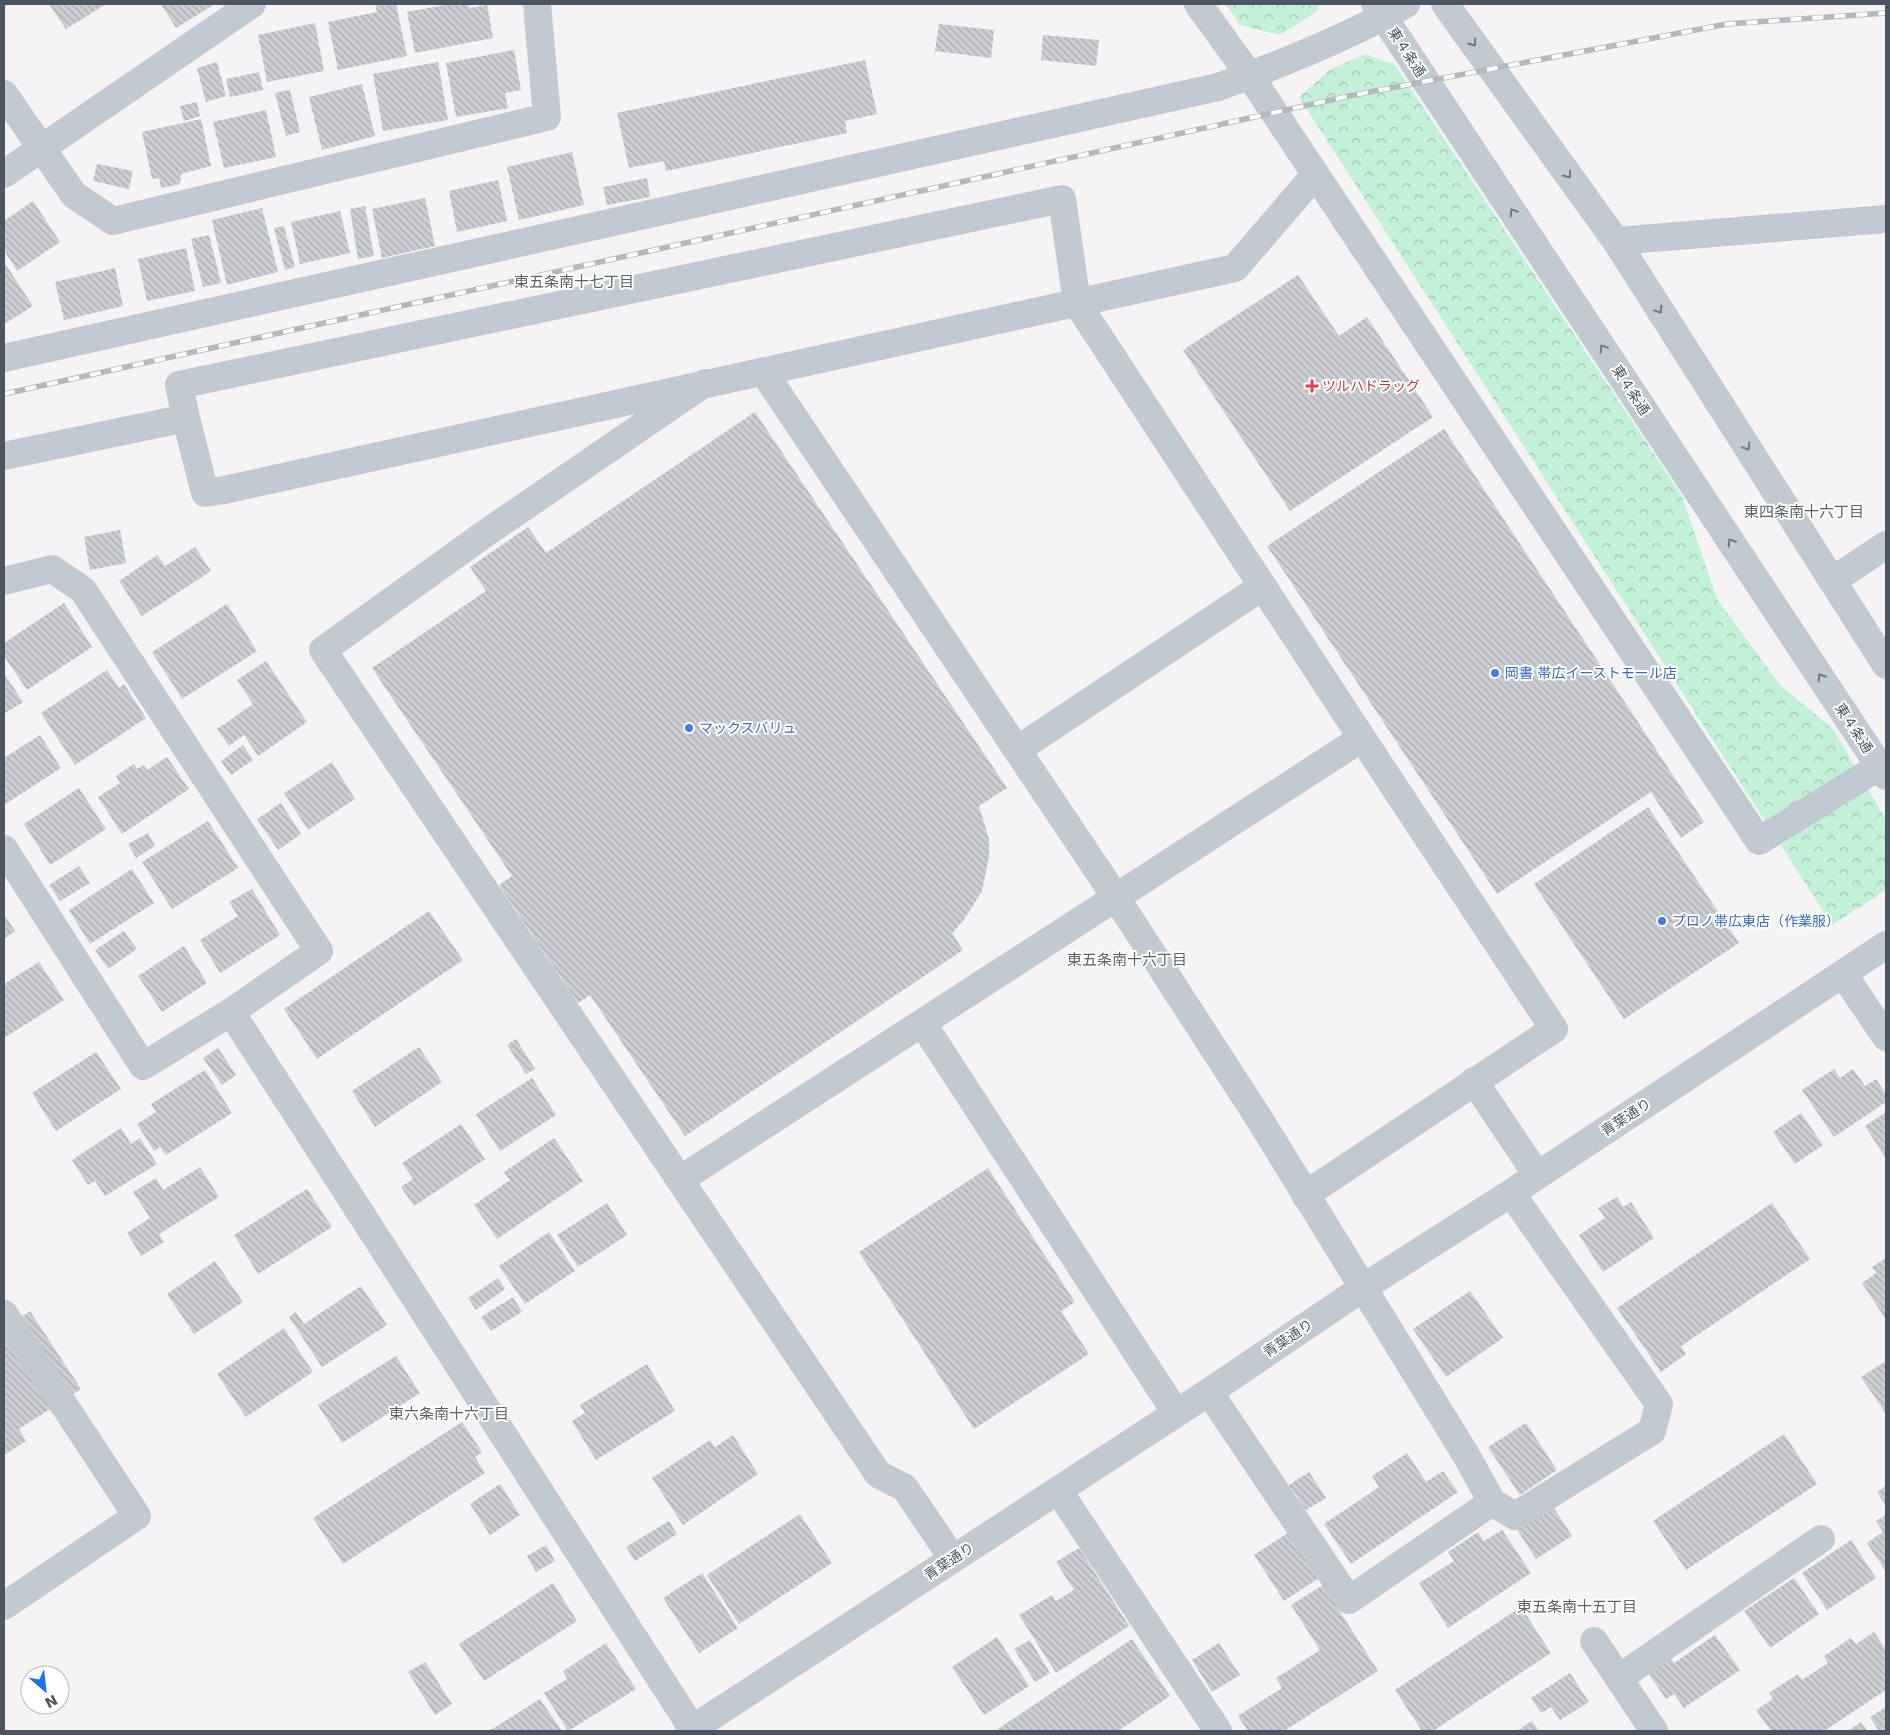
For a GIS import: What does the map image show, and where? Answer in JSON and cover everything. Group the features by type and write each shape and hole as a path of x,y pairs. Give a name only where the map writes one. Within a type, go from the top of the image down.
{"street":[{"path":"4,174 252,4"},
{"path":"4,94 74,195 112,221 547,117 536,4"},
{"path":"1198,4 1250,76 1759,841 1883,771"},
{"path":"1445,4 1616,241 1886,665"},
{"path":"4,358 1208,90 1250,76 1388,8"},
{"name":"東４条通","path":"1388,8 1883,771"},
{"path":"1305,1195 1554,1029 1077,303 1062,199 179,385 205,494 704,383 1077,303 1235,268 1315,175"},
{"path":"1616,241 1886,219"},
{"path":"763,371 1115,896 1260,1120 1466,1454 1492,1502 1515,1516 1652,1431 1659,1404 1511,1193"},
{"path":"704,383 486,532 323,650 878,1474 905,1488 953,1559"},
{"path":"4,456 186,418"},
{"path":"1832,581 1886,545"},
{"path":"4,581 52,568 83,590 319,952 231,1012 144,1066 4,849"},
{"path":"1017,750 1263,586"},
{"path":"680,1179 923,1024 1115,896 1362,738"},
{"name":"青葉通り","path":"692,1730 1209,1392 1364,1287 1537,1176 1886,945"},
{"path":"1843,974 1886,1037"},
{"path":"231,1012 692,1730"},
{"path":"923,1024 1176,1413"},
{"path":"1474,1081 1537,1176"},
{"path":"4,1314 137,1516 4,1606"},
{"path":"1209,1392 1348,1600 1492,1502"},
{"path":"1058,1490 1218,1731"},
{"path":"1619,1678 1821,1539"},
{"path":"1594,1641 1654,1731"}],"green space":[{"path":"1226,4 1319,4 1316,12 1280,35 1240,25"},
{"path":"1365,54 1395,65 1682,496 1717,599 1780,685 1833,729 1886,820 1886,890 1832,925 1299,97 1331,69"}],"building":[{"path":"49,4 106,4 66,29"},
{"path":"161,4 215,4 176,28"},
{"path":"375,4 396,4 407,56 338,70 328,22 377,12"},
{"path":"450,4 468,4 469,8 487,5 493,38 415,53 407,12"},
{"path":"315,23 324,71 267,82 258,35"},
{"path":"939,24 994,30 991,58 935,51"},
{"path":"1043,35 1099,40 1096,66 1041,60"},
{"path":"514,50 521,90 505,93 508,108 456,117 446,63"},
{"path":"865,60 877,114 845,121 847,133 666,171 664,161 629,168 617,113"},
{"path":"217,62 226,96 206,102 197,68"},
{"path":"438,62 448,120 383,131 373,74"},
{"path":"259,72 263,90 230,97 226,79"},
{"path":"362,84 375,136 322,150 309,97"},
{"path":"290,90 300,132 286,136 275,93"},
{"path":"197,102 200,116 184,121 180,106"},
{"path":"266,110 276,157 224,168 213,122"},
{"path":"201,119 211,166 181,174 180,184 161,188 159,178 152,179 142,132"},
{"path":"572,152 584,205 519,220 507,167"},
{"path":"97,164 133,171 129,189 93,181"},
{"path":"647,178 650,197 607,205 603,187"},
{"path":"498,180 507,221 457,232 449,191"},
{"path":"425,198 435,246 382,258 372,209"},
{"path":"33,201 60,242 17,271 4,250 4,221"},
{"path":"365,206 374,256 358,259 350,209"},
{"path":"262,208 278,272 227,285 212,220"},
{"path":"340,211 350,253 300,264 291,222"},
{"path":"284,226 295,267 285,270 274,228"},
{"path":"209,235 221,283 203,287 191,239"},
{"path":"186,248 195,291 147,301 138,259"},
{"path":"4,262 33,306 6,323 4,320"},
{"path":"115,268 123,306 64,320 55,282"},
{"path":"1298,275 1339,336 1367,317 1433,417 1290,511 1183,350"},
{"name":"マックスバリュ","path":"755,412 1007,788 979,806 989,839 989,857 982,891 964,920 952,933 963,950 685,1136 590,995 578,1003 499,885 512,876 372,668 486,591 470,567 528,527 546,553"},
{"path":"1444,429 1704,822 1681,838 1651,792 1497,894 1267,546"},
{"path":"120,530 126,563 90,570 84,537"},
{"path":"195,547 211,571 142,616 119,581 157,555 165,566"},
{"path":"64,603 92,647 27,690 4,656 4,643"},
{"path":"227,604 257,651 182,699 152,652"},
{"path":"266,661 307,722 258,756 244,735 229,746 217,729 253,704 237,680"},
{"path":"107,670 119,688 124,684 146,718 75,765 41,713"},
{"path":"4,673 23,702 4,714"},
{"path":"40,735 61,768 4,805 4,758"},
{"path":"243,745 253,760 231,775 221,761"},
{"path":"167,757 189,789 122,834 98,797 120,783 116,776 134,764 137,769 144,765 147,770"},
{"path":"332,762 355,799 308,830 284,793"},
{"path":"79,788 106,829 50,865 24,824"},
{"path":"281,803 301,834 278,850 257,819"},
{"path":"1648,807 1739,943 1624,1019 1534,884"},
{"path":"208,821 238,868 172,909 142,862"},
{"path":"148,833 155,846 136,858 128,844"},
{"path":"79,866 90,883 60,901 49,885"},
{"path":"132,869 154,903 90,944 69,910"},
{"path":"252,889 280,935 220,973 200,940 238,916 229,902"},
{"path":"429,911 463,960 317,1059 284,1009"},
{"path":"4,914 15,931 4,939"},
{"path":"124,931 137,949 108,969 95,950"},
{"path":"184,946 207,983 162,1012 138,976"},
{"path":"39,962 64,1000 4,1038 4,984"},
{"path":"516,1039 535,1069 526,1074 507,1045"},
{"path":"419,1047 442,1082 375,1127 352,1091"},
{"path":"218,1048 236,1075 222,1085 203,1058"},
{"path":"96,1052 121,1089 56,1131 32,1093"},
{"path":"1834,1069 1840,1078 1853,1069 1865,1086 1876,1079 1886,1094 1886,1102 1834,1137 1802,1090"},
{"path":"205,1070 232,1113 166,1155 160,1147 154,1151 137,1124 156,1112 151,1104"},
{"path":"532,1078 556,1115 500,1151 476,1114"},
{"path":"1886,1112 1886,1159 1865,1126"},
{"path":"1801,1113 1823,1145 1795,1164 1773,1132"},
{"path":"461,1124 485,1159 414,1206 401,1187 413,1179 402,1163"},
{"path":"121,1128 131,1144 140,1138 157,1164 105,1196 95,1181 88,1185 72,1160"},
{"path":"554,1138 583,1181 497,1239 474,1205 510,1180 504,1172"},
{"path":"200,1167 219,1197 159,1234 164,1242 141,1256 127,1233 150,1218 133,1192 156,1178 163,1190"},
{"path":"988,1168 1075,1302 1061,1311 1089,1354 974,1429 859,1252"},
{"path":"307,1189 332,1227 258,1274 234,1235"},
{"path":"1617,1197 1623,1207 1631,1202 1654,1238 1603,1272 1579,1235 1605,1218 1598,1208"},
{"path":"607,1203 627,1235 578,1267 557,1235"},
{"path":"1772,1203 1810,1259 1681,1346 1686,1354 1661,1372 1617,1308"},
{"path":"549,1232 575,1271 525,1304 499,1266"},
{"path":"1886,1258 1886,1320 1862,1283 1876,1273 1872,1267"},
{"path":"215,1261 243,1302 194,1334 167,1294"},
{"path":"498,1278 505,1289 476,1310 468,1298"},
{"path":"361,1286 387,1325 322,1367 289,1317 296,1312 304,1324"},
{"path":"1470,1291 1503,1338 1446,1377 1413,1329"},
{"path":"513,1297 522,1312 491,1331 481,1317"},
{"path":"30,1311 81,1389 19,1429 26,1441 4,1455 4,1329"},
{"path":"284,1328 313,1372 246,1417 217,1374"},
{"path":"396,1356 420,1393 342,1443 318,1405"},
{"path":"1886,1361 1886,1414 1861,1377"},
{"path":"647,1364 675,1411 596,1460 572,1421 585,1413 580,1405"},
{"path":"462,1422 482,1452 475,1457 485,1473 343,1564 313,1518"},
{"path":"1526,1423 1557,1470 1520,1495 1488,1447"},
{"path":"1784,1434 1817,1484 1686,1570 1653,1521"},
{"path":"733,1435 758,1474 683,1525 652,1478 710,1440 715,1447"},
{"path":"1407,1453 1426,1482 1443,1471 1458,1492 1351,1564 1324,1524 1379,1487 1372,1476"},
{"path":"1309,1472 1326,1498 1306,1510 1289,1485"},
{"path":"500,1484 520,1515 490,1535 470,1504"},
{"path":"1886,1486 1886,1506 1877,1492"},
{"path":"1552,1505 1572,1536 1536,1559 1516,1528"},
{"path":"800,1514 832,1563 739,1624 707,1575"},
{"path":"1886,1515 1886,1572 1867,1543 1883,1532 1876,1521"},
{"path":"669,1521 677,1534 635,1561 626,1547"},
{"path":"1502,1530 1531,1573 1448,1628 1419,1583 1454,1561 1448,1552 1478,1532 1484,1541"},
{"path":"1291,1531 1322,1576 1284,1601 1254,1555"},
{"path":"1851,1540 1876,1578 1827,1610 1802,1573"},
{"path":"546,1545 555,1561 536,1572 527,1556"},
{"path":"1079,1548 1129,1626 1056,1673 1019,1615 1052,1595 1056,1601 1074,1590 1056,1562"},
{"path":"702,1573 738,1628 699,1653 663,1598"},
{"path":"1794,1578 1819,1614 1770,1648 1744,1611"},
{"path":"553,1583 577,1621 484,1681 459,1644"},
{"path":"1323,1585 1378,1671 1284,1731 1248,1731 1238,1716 1282,1688 1276,1678 1320,1650 1291,1605"},
{"path":"1521,1607 1551,1653 1433,1731 1422,1731 1395,1690"},
{"path":"1874,1632 1886,1650 1886,1690 1824,1731 1771,1731 1756,1710 1773,1699 1769,1693 1798,1674 1802,1680 1828,1663 1824,1656 1851,1638 1856,1644"},
{"path":"1715,1635 1740,1670 1684,1708 1674,1694 1666,1699 1646,1670 1669,1655 1674,1663"},
{"path":"997,1637 1029,1686 984,1715 952,1667"},
{"path":"1132,1639 1170,1696 1118,1731 995,1731"},
{"path":"1030,1640 1050,1673 1035,1682 1014,1649"},
{"path":"606,1643 636,1689 568,1731 544,1693 567,1679 563,1671"},
{"path":"1219,1643 1240,1675 1212,1692 1192,1660"},
{"path":"425,1662 452,1704 435,1715 408,1672"},
{"path":"1570,1673 1589,1702 1560,1720 1551,1707 1541,1713 1531,1698"},
{"path":"540,1699 562,1731 489,1731"},
{"path":"1886,1707 1886,1731 1879,1731 1870,1717"},
{"path":"1532,1721 1539,1731 1517,1731"},
{"path":"1861,1722 1868,1731 1848,1731"}],"railway":[{"path":"4,394 1349,96 1727,24 1886,13"}],"place":[{"name":"ツルハドラッグ","path":"1312,386"},
{"name":"岡書 帯広イーストモール店","path":"1495,673"},
{"name":"マックスバリュ","path":"689,728"},
{"name":"プロノ帯広東店（作業服）","path":"1662,921"}],"district":[{"name":"東五条南十七丁目","path":"574,282"},
{"name":"東四条南十六丁目","path":"1804,512"},
{"name":"東五条南十六丁目","path":"1127,960"},
{"name":"東六条南十六丁目","path":"449,1414"},
{"name":"東五条南十五丁目","path":"1577,1607"}]}
